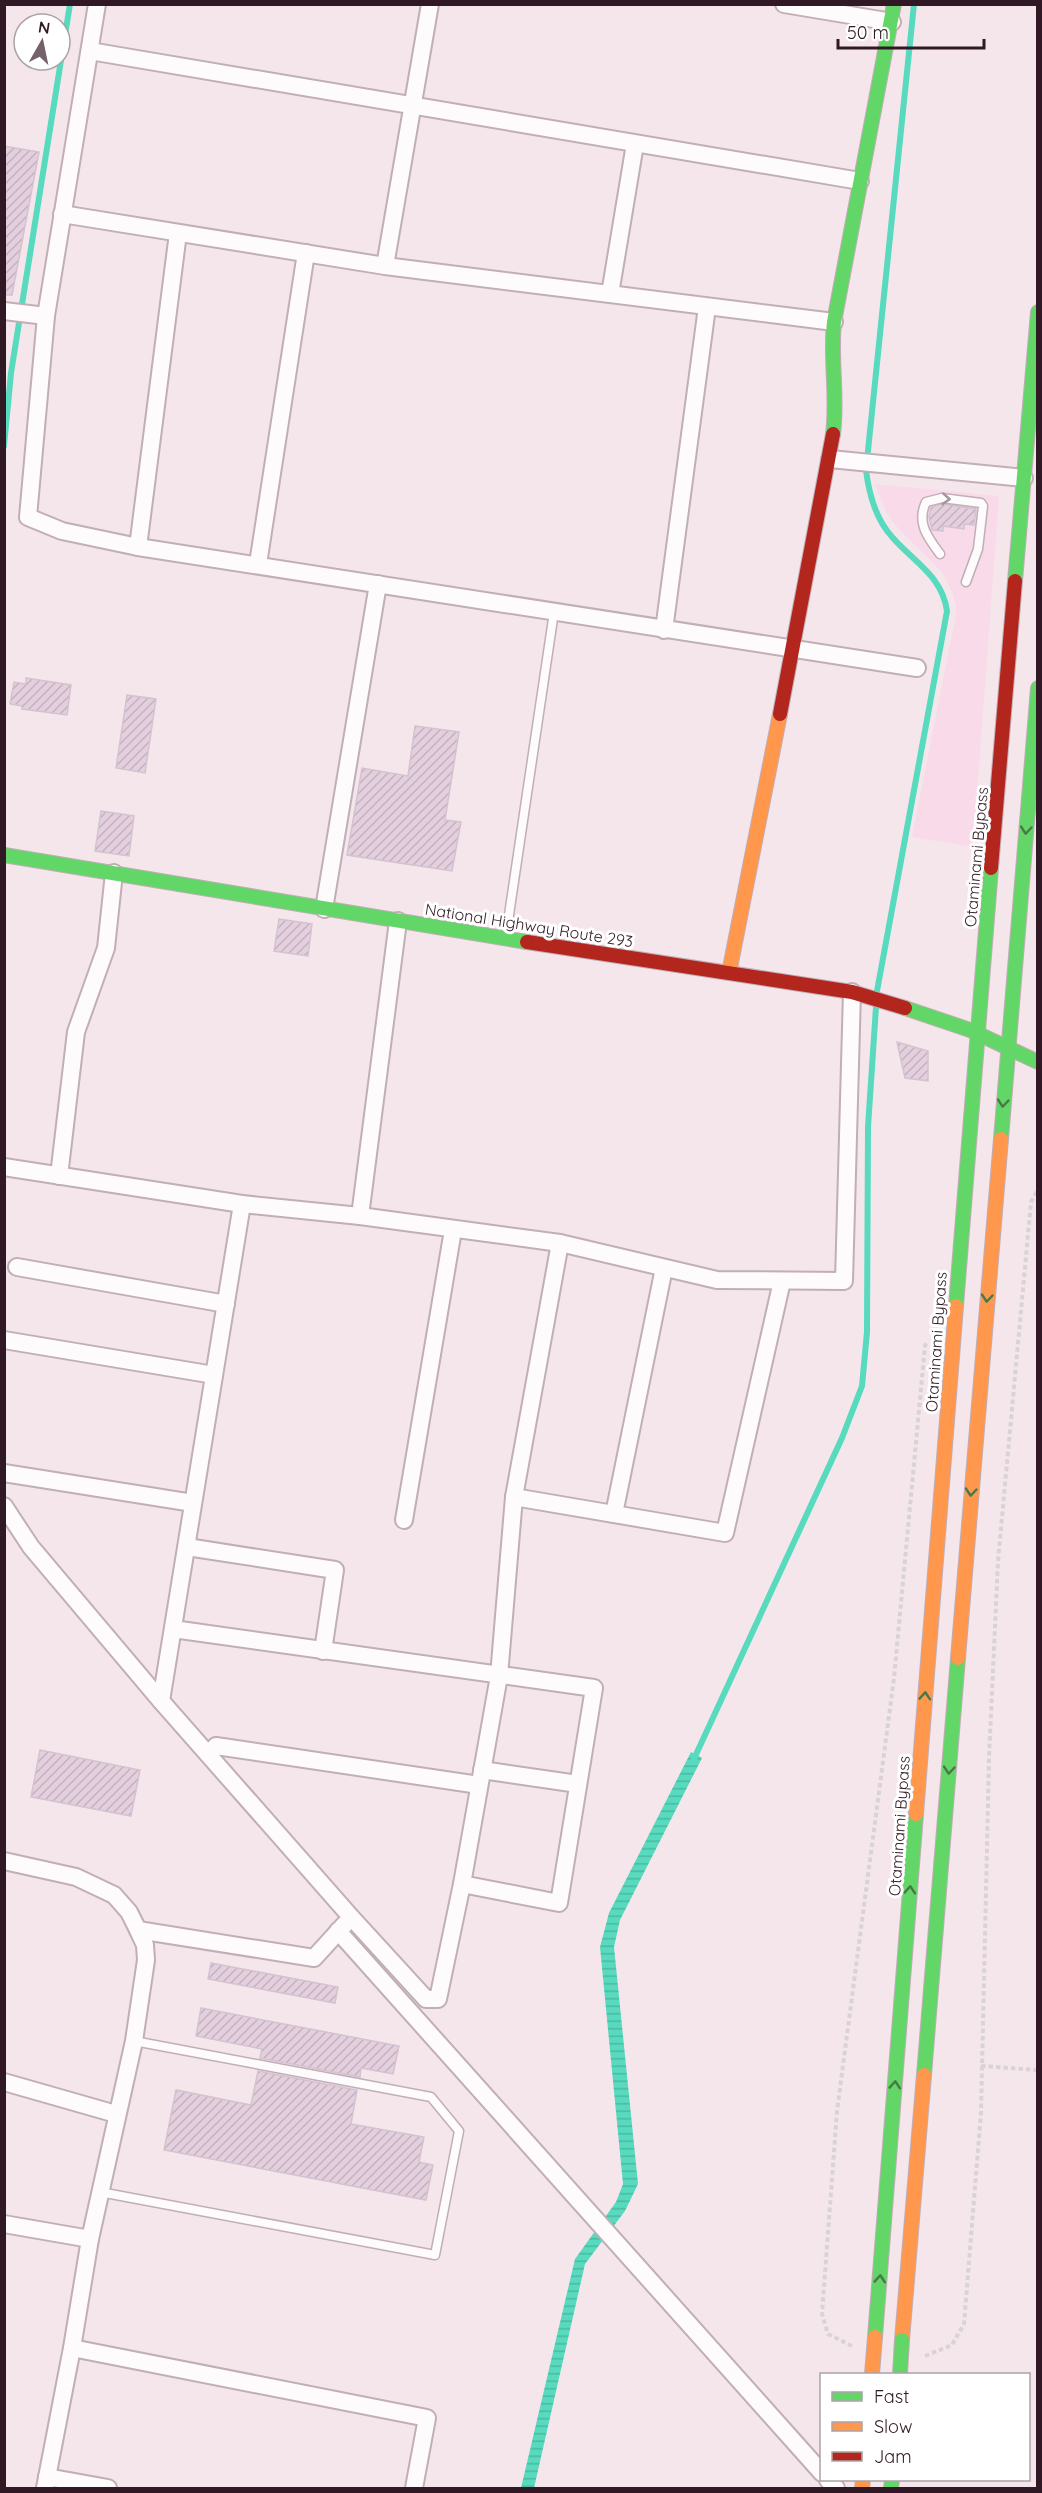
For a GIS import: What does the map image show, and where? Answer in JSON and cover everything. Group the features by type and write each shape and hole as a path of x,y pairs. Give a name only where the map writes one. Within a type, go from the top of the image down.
{"main road":[{"path":"729,973 830,459 836,415 832,341 834,322 894,4"},
{"name":"Otaminami Bypass","path":"872,2373 977,1032 1038,312"},
{"path":"900,2373 1038,688"},
{"name":"National Highway Route 293","path":"4,855 506,939 852,992 905,1007 977,1032 1008,1045 1038,1062"}],"street":[{"path":"97,4 46,316 28,517 62,531 138,547 917,668"},
{"path":"385,266 430,4"},
{"path":"784,4 892,22"},
{"path":"90,51 860,182"},
{"path":"610,294 635,144"},
{"path":"62,214 385,266 834,322"},
{"path":"138,547 178,233"},
{"path":"258,564 306,253"},
{"path":"664,630 707,307"},
{"path":"4,310 46,316"},
{"path":"830,459 1024,478"},
{"path":"324,909 378,584"},
{"path":"59,1176 76,1032 106,948 114,873"},
{"path":"360,1216 398,921"},
{"path":"4,1167 242,1204 360,1216 560,1243 717,1281 844,1281 852,992"},
{"path":"161,1701 242,1204"},
{"path":"404,1520 453,1230"},
{"path":"4,1506 31,1547 161,1701 351,1917 426,1999 438,1999 462,1884 499,1676 514,1497 560,1243"},
{"path":"17,1267 226,1304"},
{"path":"614,1514 664,1268"},
{"path":"514,1497 725,1533 782,1281"},
{"path":"4,1340 214,1375"},
{"path":"4,1473 194,1503"},
{"path":"187,1547 335,1570 323,1651"},
{"path":"174,1629 594,1688 559,1903 462,1884"},
{"path":"209,1755 216,1746 481,1777 578,1784"},
{"path":"4,1861 76,1876 114,1894 129,1912 145,1945 146,1960 134,2041 90,2239 46,2483 108,2488"},
{"path":"138,1930 314,1958 351,1917"},
{"path":"338,1931 820,2471"},
{"path":"4,2082 116,2114"},
{"path":"4,2224 90,2239"},
{"path":"72,2348 427,2418 414,2488"}],"lane":[{"path":"940,554 923,530 923,508 926,502 942,498 981,503 983,506 978,549 966,582"},
{"path":"506,939 554,612"},
{"path":"100,2192 435,2255 459,2131 431,2097 134,2041"}],"path":[{"path":"981,2066 1038,2070"}],"shaded area":[{"path":"875,484 999,496 973,847 912,837 956,606 942,572 887,514"},
{"path":"691,1752 702,1758 620,1920 614,1947 638,2184 625,2211 585,2264 534,2488 521,2488 575,2259 616,2202 623,2184 600,1947 609,1913"}],"building":[{"path":"4,146 39,152 12,295 4,295"},
{"path":"942,504 976,509 974,525 964,524 964,529 943,526 943,531 932,530 929,517 931,507"},
{"path":"26,678 71,685 67,715 22,709 22,706 10,704 14,682 26,684"},
{"path":"127,695 156,699 145,773 116,768"},
{"path":"415,726 459,732 445,820 461,822 452,871 347,855 362,768 408,776"},
{"path":"101,811 134,816 129,856 95,851"},
{"path":"279,919 312,924 308,956 274,951"},
{"path":"897,1042 928,1051 928,1081 905,1078"},
{"path":"40,1750 140,1770 131,1816 31,1797"},
{"path":"211,1963 338,1987 335,2003 208,1979"},
{"path":"201,2008 399,2046 393,2074 361,2068 360,2077 260,2058 262,2049 196,2036"},
{"path":"258,2071 357,2090 351,2124 424,2137 419,2162 433,2165 426,2200 164,2150 176,2090 251,2105"}],"waterway":[{"path":"4,446 11,373 70,4"},
{"path":"877,991 947,611 940,588 934,579 893,538 882,523 871,498 866,470 914,4"},
{"path":"693,1761 842,1438 862,1386 867,1332 868,1127 876,1007"}],"traffic: fast":[{"path":"833,434 834,322 894,4"},
{"path":"1015,581 1038,312"},
{"path":"1001,1139 1038,688"},
{"path":"4,855 527,942"},
{"path":"956,1306 991,868"},
{"path":"905,1008 970,1030 1038,1062"},
{"path":"924,2075 958,1658"},
{"path":"875,2337 916,1814"},
{"path":"900,2373 902,2340"},
{"path":"891,2488 892,2481"}],"traffic: slow":[{"path":"729,973 780,714"},
{"path":"958,1658 1001,1139"},
{"path":"916,1814 956,1306"},
{"path":"902,2340 924,2075"},
{"path":"872,2373 875,2337"},
{"path":"862,2488 863,2481"}],"traffic: jam":[{"path":"780,714 833,434"},
{"path":"991,868 1015,581"},
{"path":"527,942 852,992 905,1008"}]}
